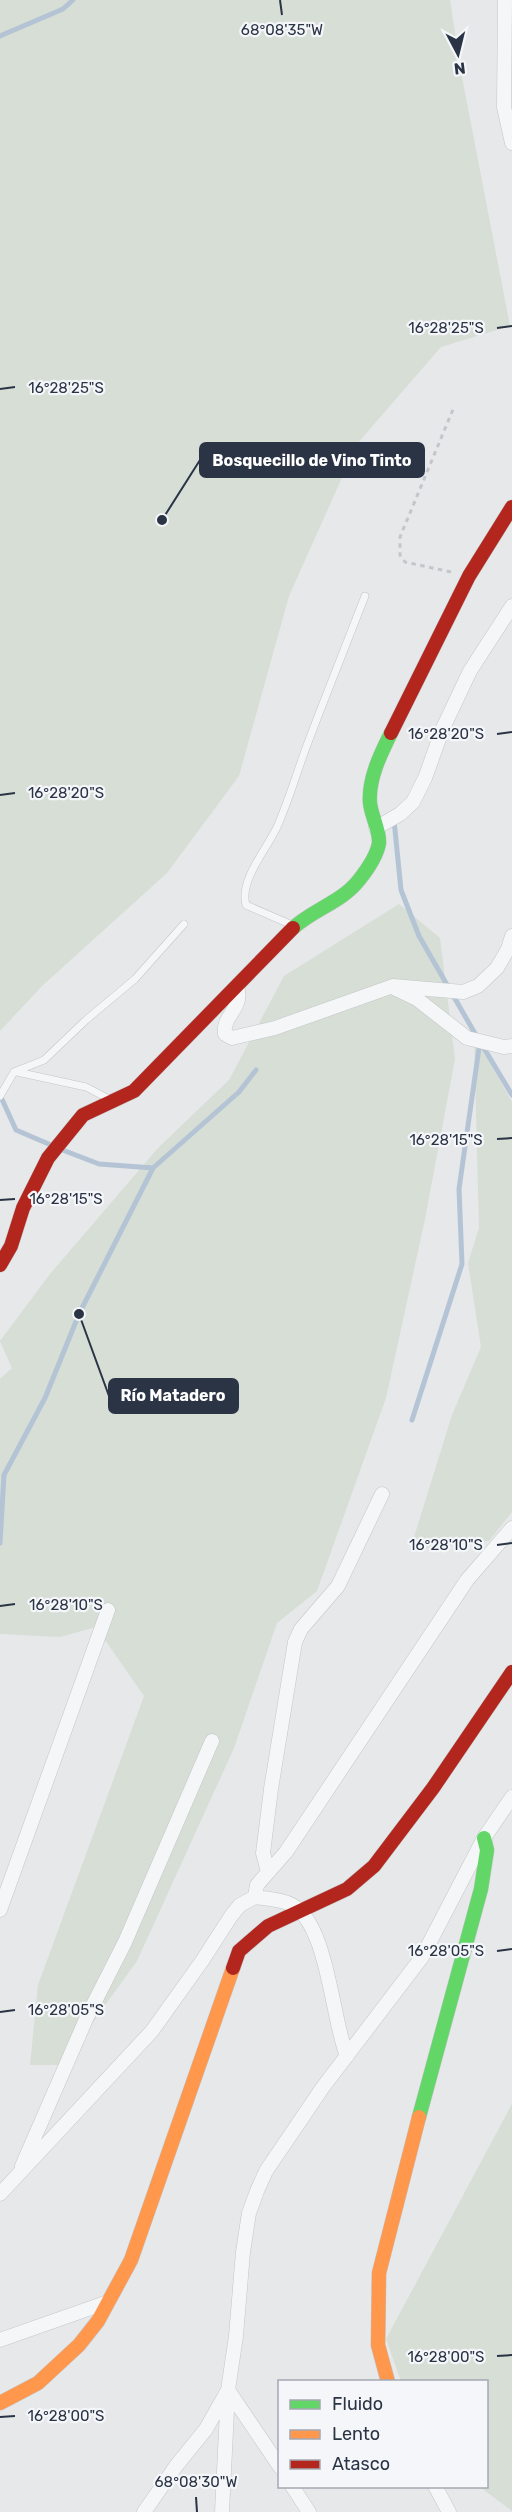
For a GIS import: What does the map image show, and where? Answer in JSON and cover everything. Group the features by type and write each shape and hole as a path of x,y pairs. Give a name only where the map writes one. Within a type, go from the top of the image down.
{"street":[{"path":"505,0 504,107 512,143"},
{"path":"0,1265 23,1209 48,1158 83,1115 134,1091 154,1074 295,926 320,908 344,896 359,880 373,858 379,842 371,814 370,801 377,762 469,576 512,507"},
{"path":"376,828 400,814 413,802 425,778 443,728 470,671 512,606"},
{"path":"237,987 239,1002 224,1027 225,1034 231,1038 275,1028 391,987 463,992 478,986 497,968 508,949 512,936"},
{"path":"391,987 417,999 467,1038 504,1047 512,1046"},
{"path":"268,1872 263,1853 295,1642 301,1629 338,1586 382,1494"},
{"path":"255,1897 257,1885 286,1851 467,1580 512,1528"},
{"path":"0,1910 108,1611"},
{"path":"0,2403 38,2383 54,2371 98,2321 131,2260 239,1951 260,1929 298,1909 345,1890 364,1877 380,1860 444,1773 512,1672"},
{"path":"18,2176 87,2017 126,1942 212,1741"},
{"path":"222,2512 228,2390 238,2319 243,2252 249,2213 266,2171 347,2055 422,1957 484,1838 512,1797"},
{"path":"387,2380 378,2345 379,2273 422,2103 481,1889 487,1850 484,1838"},
{"path":"0,2194 152,2031 231,1916 240,1905 255,1897 290,1904 298,1909 318,1942 335,2006 341,2042 347,2055"},
{"path":"0,2340 108,2302"},
{"path":"228,2390 278,2465"},
{"path":"144,2512 176,2466 207,2429 228,2390"},
{"path":"293,2488 309,2512"},
{"path":"436,2488 449,2512"}],"lane":[{"path":"295,926 246,906 244,891 290,797 306,748 365,596"},
{"path":"0,1096 14,1072 44,1060 86,1020 135,979 184,924"},
{"path":"14,1072 86,1087 113,1102"}],"path":[{"path":"454,407 400,537 400,555 405,562 469,576"}],"shaded area":[{"path":"0,0 450,0 461,72 510,326 441,347 357,444 289,596 239,776 167,873 42,986 0,1031"},
{"path":"399,904 440,938 455,1059 425,1219 386,1398 317,1591 277,1623 234,1748 137,1961 62,2065 30,2065 38,1985 144,1696 96,1627 60,1637 0,1634 0,1379 12,1368 0,1341 50,1274 158,1148 229,1080 284,976"},
{"path":"474,1035 512,1102 512,1512 489,1541 410,1550 452,1415 481,1347 468,1263 479,1228"},
{"path":"512,2104 512,2511 481,2488 488,2488 488,2380 401,2380 386,2339"}],"waterway":[{"path":"0,36 63,9 73,0"},
{"path":"394,820 401,890 419,936 477,1037"},
{"path":"412,1420 462,1264 459,1189 480,1041"},
{"path":"482,1045 512,1095"},
{"path":"0,1543 4,1475 45,1398 79,1314 153,1168 239,1092 256,1070"},
{"path":"0,1095 16,1130 51,1145"},
{"path":"60,1149 99,1164 153,1168"}],"traffic: fast":[{"path":"293,928 352,888 374,857 379,838 370,803 371,785 376,766 391,733"},
{"path":"419,2117 481,1889 487,1850 484,1838"}],"traffic: slow":[{"path":"0,2403 38,2383 79,2345 98,2321 131,2260 233,1968"},
{"path":"387,2380 378,2345 379,2273 419,2117"}],"traffic: jam":[{"path":"391,733 469,576 512,507"},
{"path":"0,1265 11,1246 23,1208 48,1158 83,1115 134,1091 293,928"},
{"path":"233,1968 239,1951 268,1926 347,1889 374,1866 433,1788 512,1672"}],"place":[{"name":"Bosquecillo de Vino Tinto","path":"162,520"},
{"name":"Río Matadero","path":"79,1314"}]}
